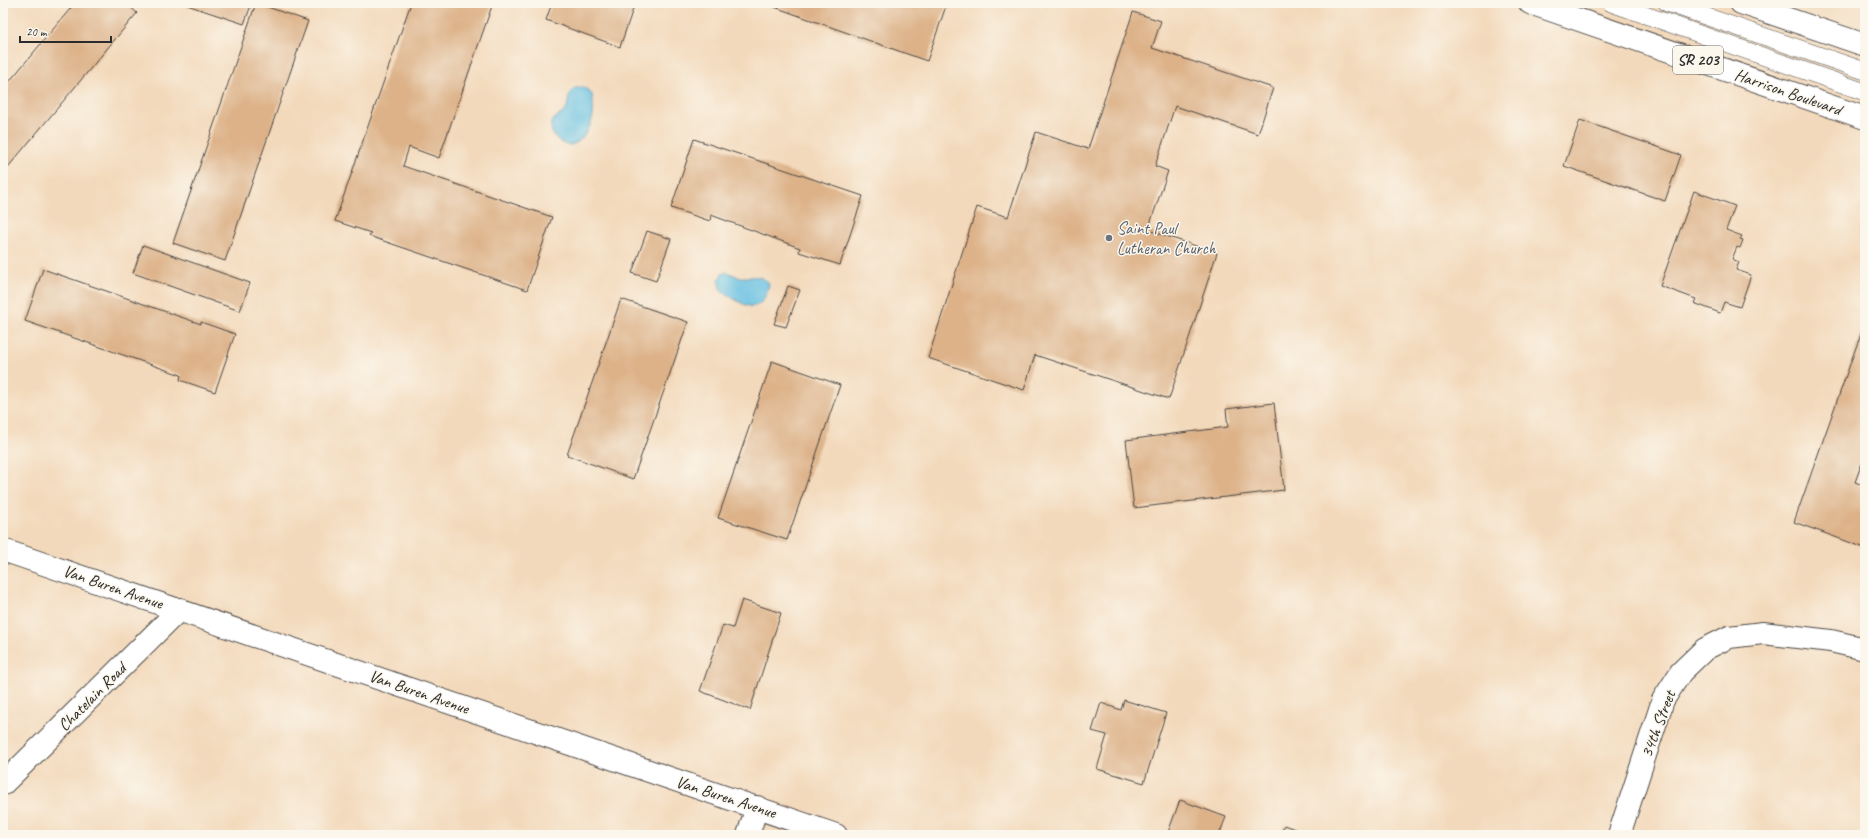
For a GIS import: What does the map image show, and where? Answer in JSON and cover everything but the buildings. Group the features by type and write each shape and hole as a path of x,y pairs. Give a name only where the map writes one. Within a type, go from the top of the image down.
{"street":[{"name":"Harrison Boulevard","path":"1530,3 1865,118"},
{"path":"1741,3 1865,45"},
{"name":"Van Buren Avenue","path":"3,550 180,609 625,764 757,807 836,835"},
{"name":"Chatelain Road","path":"3,784 180,609"},
{"name":"34th Street","path":"1619,835 1663,700 1681,672 1704,649 1729,637 1763,633 1831,641 1865,649"},
{"path":"748,835 757,807"}],"lane":[{"path":"1611,3 1865,92"},
{"path":"1667,3 1865,71"}],"water":[{"path":"577,87 584,87 592,94 592,121 585,134 575,144 563,144 553,134 551,125 554,119 566,110 570,93"},
{"path":"727,272 739,277 759,277 769,283 766,295 761,303 754,306 749,306 721,291 718,281 722,274"}],"place":[{"name":"Saint Paul Lutheran Church","path":"1109,238"}]}
